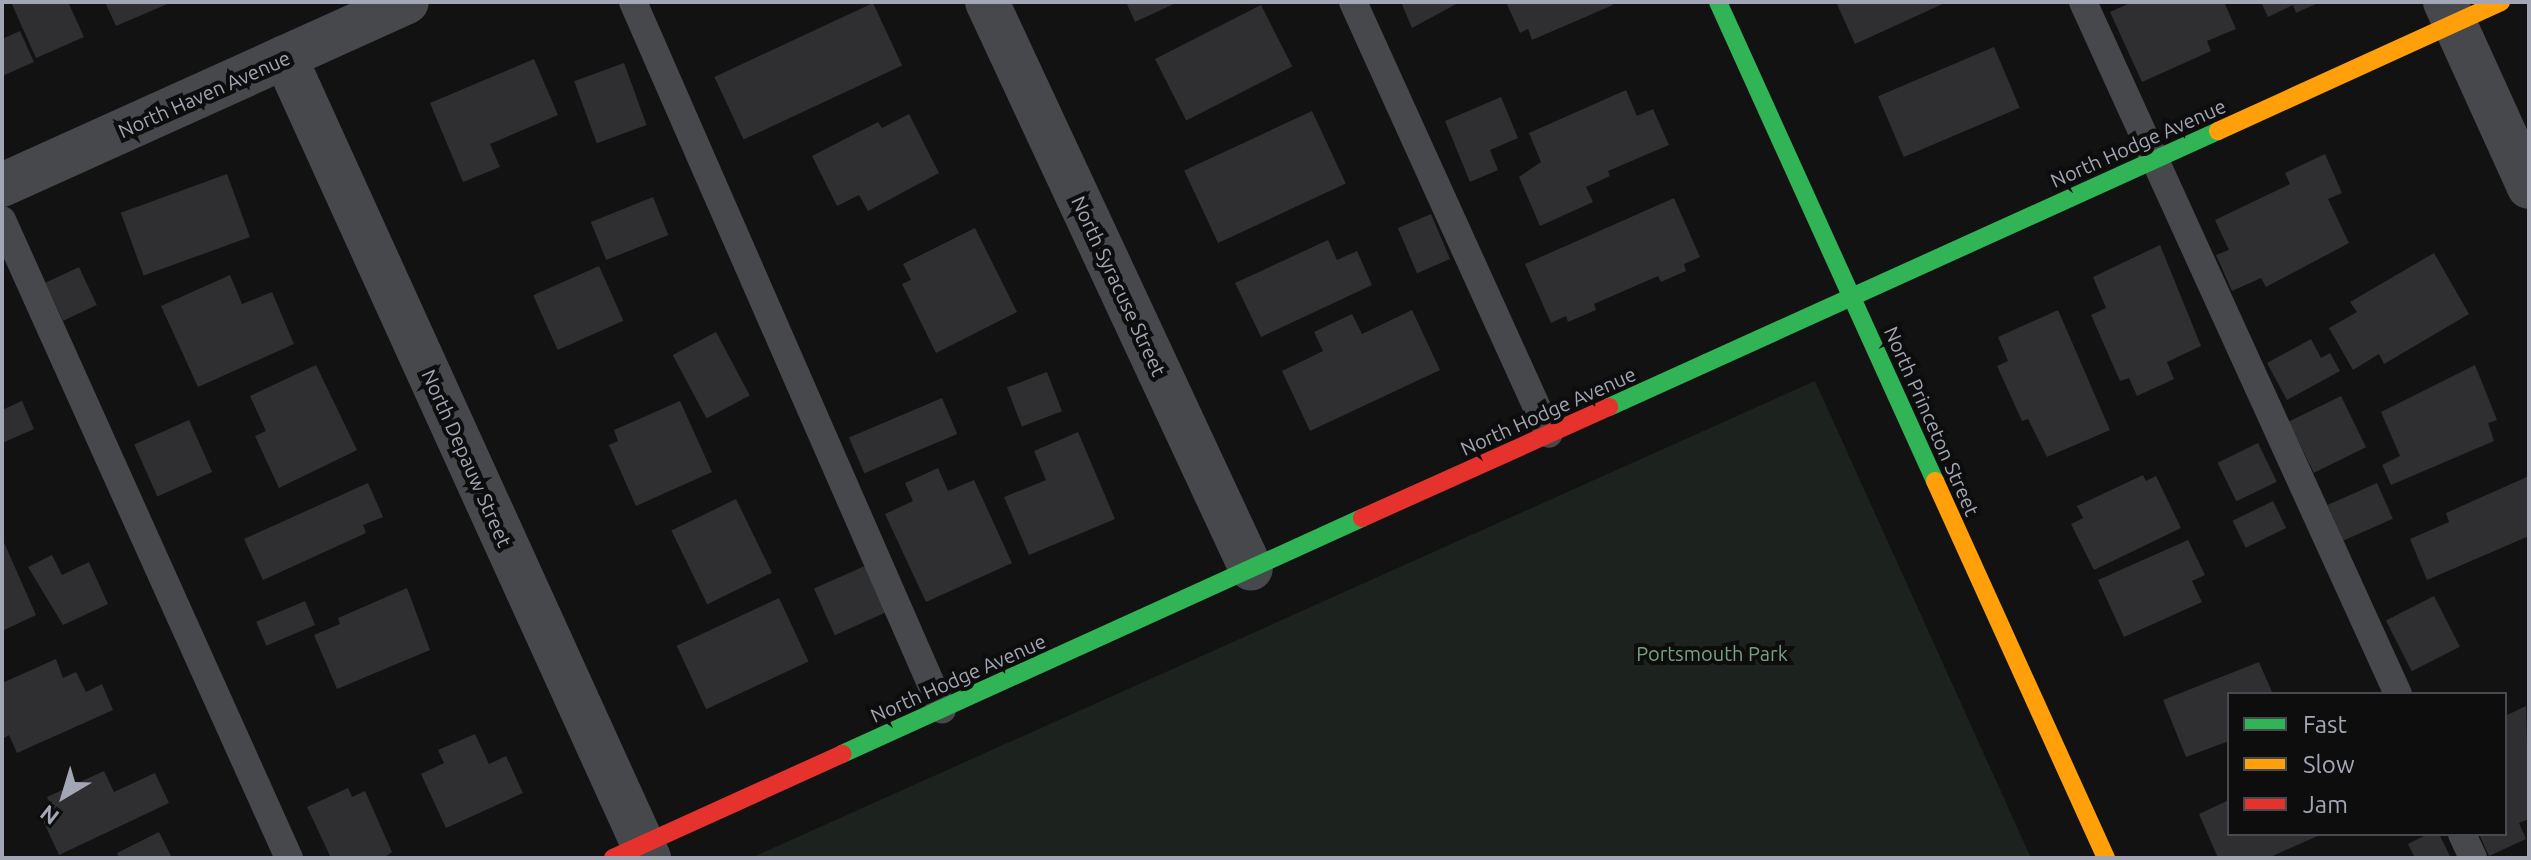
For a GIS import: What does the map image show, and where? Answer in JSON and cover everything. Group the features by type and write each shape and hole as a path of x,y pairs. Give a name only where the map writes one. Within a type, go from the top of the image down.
{"street":[{"name":"North Haven Avenue","path":"2,185 407,2"},
{"name":"North Syracuse Street","path":"987,2 1251,569"},
{"name":"North Princeton Street","path":"1718,2 2106,858"},
{"name":"North Hodge Avenue","path":"635,853 942,709 2155,159 2449,12 2501,2"},
{"path":"2449,12 2529,187"},
{"name":"North Depauw Street","path":"285,57 635,853"}],"lane":[{"path":"633,2 942,709"},
{"path":"1353,2 1549,434"},
{"path":"2083,2 2397,692"},
{"path":"2,220 289,858"},
{"path":"2463,836 2473,858"}],"green space":[{"name":"Portsmouth Park","path":"1815,381 2031,858 751,858"}],"building":[{"path":"11,2 68,2 84,37 36,58"},
{"path":"105,2 172,2 116,26"},
{"path":"1126,2 1178,2 1135,22"},
{"path":"1401,2 1460,2 1412,28"},
{"path":"1506,2 1611,2 1613,5 1532,40 1528,29 1520,33"},
{"path":"1836,2 1947,2 1855,44"},
{"path":"2132,2 2224,2 2236,29 2207,41 2211,51 2142,82 2110,12"},
{"path":"2261,2 2320,2 2296,13 2293,5 2268,17"},
{"path":"873,3 902,66 744,139 714,77"},
{"path":"1261,5 1292,66 1186,121 1155,59"},
{"path":"20,31 34,62 2,76 2,39"},
{"path":"1994,47 2020,108 1904,157 1878,96"},
{"path":"534,59 558,115 490,144 500,167 463,182 430,103"},
{"path":"624,63 647,125 597,143 574,81"},
{"path":"1626,90 1637,116 1653,109 1669,145 1608,171 1610,176 1586,187 1593,202 1540,226 1519,177 1541,162 1529,133"},
{"path":"1501,97 1518,138 1490,150 1498,170 1470,182 1445,121"},
{"path":"1312,111 1346,184 1218,243 1184,171"},
{"path":"909,114 939,173 868,211 859,195 837,206 812,156 878,122 882,128"},
{"path":"2325,154 2342,193 2328,199 2349,243 2266,287 2261,278 2232,291 2216,255 2229,250 2215,220 2290,184 2285,173"},
{"path":"227,174 250,237 144,276 121,213"},
{"path":"653,197 668,235 606,260 591,222"},
{"path":"1674,198 1700,257 1684,264 1686,271 1661,282 1658,276 1594,304 1596,310 1568,322 1566,316 1551,323 1525,264"},
{"path":"1431,214 1450,259 1417,273 1398,228"},
{"path":"975,228 1017,312 936,353 902,284 911,280 903,264"},
{"path":"1328,240 1337,260 1357,251 1372,285 1261,337 1235,283"},
{"path":"2160,245 2201,346 2167,362 2174,379 2137,396 2129,378 2120,381 2091,315 2106,308 2093,277"},
{"path":"2434,253 2469,314 2384,364 2379,354 2353,370 2329,328 2357,312 2350,302"},
{"path":"599,266 623,321 558,350 533,295"},
{"path":"79,267 97,305 63,321 45,283"},
{"path":"230,275 242,304 272,292 294,344 198,387 161,306"},
{"path":"1412,310 1440,370 1310,431 1282,371 1323,351 1314,332 1352,314 1362,334"},
{"path":"2058,310 2110,430 2047,457 2028,419 2022,421 1997,366 2008,361 1998,337"},
{"path":"716,332 750,396 707,419 673,355"},
{"path":"2311,339 2321,358 2330,353 2340,371 2287,400 2267,363"},
{"path":"316,365 357,450 279,488 255,436 266,431 250,396"},
{"path":"2475,365 2497,420 2488,423 2494,441 2391,485 2382,465 2400,456 2381,412"},
{"path":"1047,372 1062,411 1022,427 1007,387"},
{"path":"2341,396 2366,447 2314,473 2289,421"},
{"path":"942,398 957,434 864,473 849,437"},
{"path":"22,401 34,429 2,443 2,410"},
{"path":"680,401 712,472 636,506 609,445 618,441 614,430"},
{"path":"189,420 212,472 157,496 134,444"},
{"path":"1078,432 1115,519 1029,555 1004,497 1046,480 1034,451"},
{"path":"2258,443 2277,482 2236,501 2218,463"},
{"path":"938,468 948,491 974,480 1012,563 926,602 885,514 913,501 905,483"},
{"path":"2143,475 2146,481 2156,476 2181,528 2094,570 2071,524 2083,518 2077,506"},
{"path":"2529,476 2529,536 2427,580 2410,539 2449,522 2446,513"},
{"path":"368,483 383,517 363,525 366,533 263,580 244,539"},
{"path":"2377,483 2393,519 2344,541 2328,505"},
{"path":"736,499 772,573 707,604 671,531"},
{"path":"2273,501 2286,528 2246,548 2233,521"},
{"path":"2,538 36,615 2,631"},
{"path":"2188,540 2205,575 2192,581 2202,602 2124,637 2098,580"},
{"path":"52,555 62,575 89,562 108,604 63,625 28,567"},
{"path":"867,565 888,612 835,635 814,589"},
{"path":"407,588 430,650 337,689 314,635 340,624 338,618"},
{"path":"2434,596 2460,647 2412,671 2386,621"},
{"path":"779,598 809,661 706,709 677,646"},
{"path":"305,601 315,625 266,646 256,622"},
{"path":"56,659 63,678 76,672 86,692 102,684 113,710 17,753 9,735 2,739 2,683"},
{"path":"2259,662 2272,692 2227,692 2227,742 2186,757 2163,700"},
{"path":"2526,706 2529,819 2519,823 2526,839 2489,856 2480,836 2507,836 2507,715"},
{"path":"475,734 489,764 506,756 523,793 446,828 421,774 444,763 438,750"},
{"path":"104,771 114,792 155,773 169,803 59,855 39,812 51,807 47,797"},
{"path":"348,788 352,797 365,791 392,852 384,858 331,858 307,807"},
{"path":"2227,801 2227,836 2318,836 2268,858 2218,858 2199,814"},
{"path":"159,832 172,858 119,858 117,853"},
{"path":"2424,836 2440,836 2451,858 2415,858 2408,844"}],"traffic: fast":[{"path":"1718,2 1935,481"},
{"path":"1609,407 2218,131"},
{"path":"842,754 1362,518"}],"traffic: slow":[{"path":"2218,131 2501,2"},
{"path":"1935,481 2106,858"}],"traffic: jam":[{"path":"1362,518 1609,407"},
{"path":"613,858 842,754"}]}
